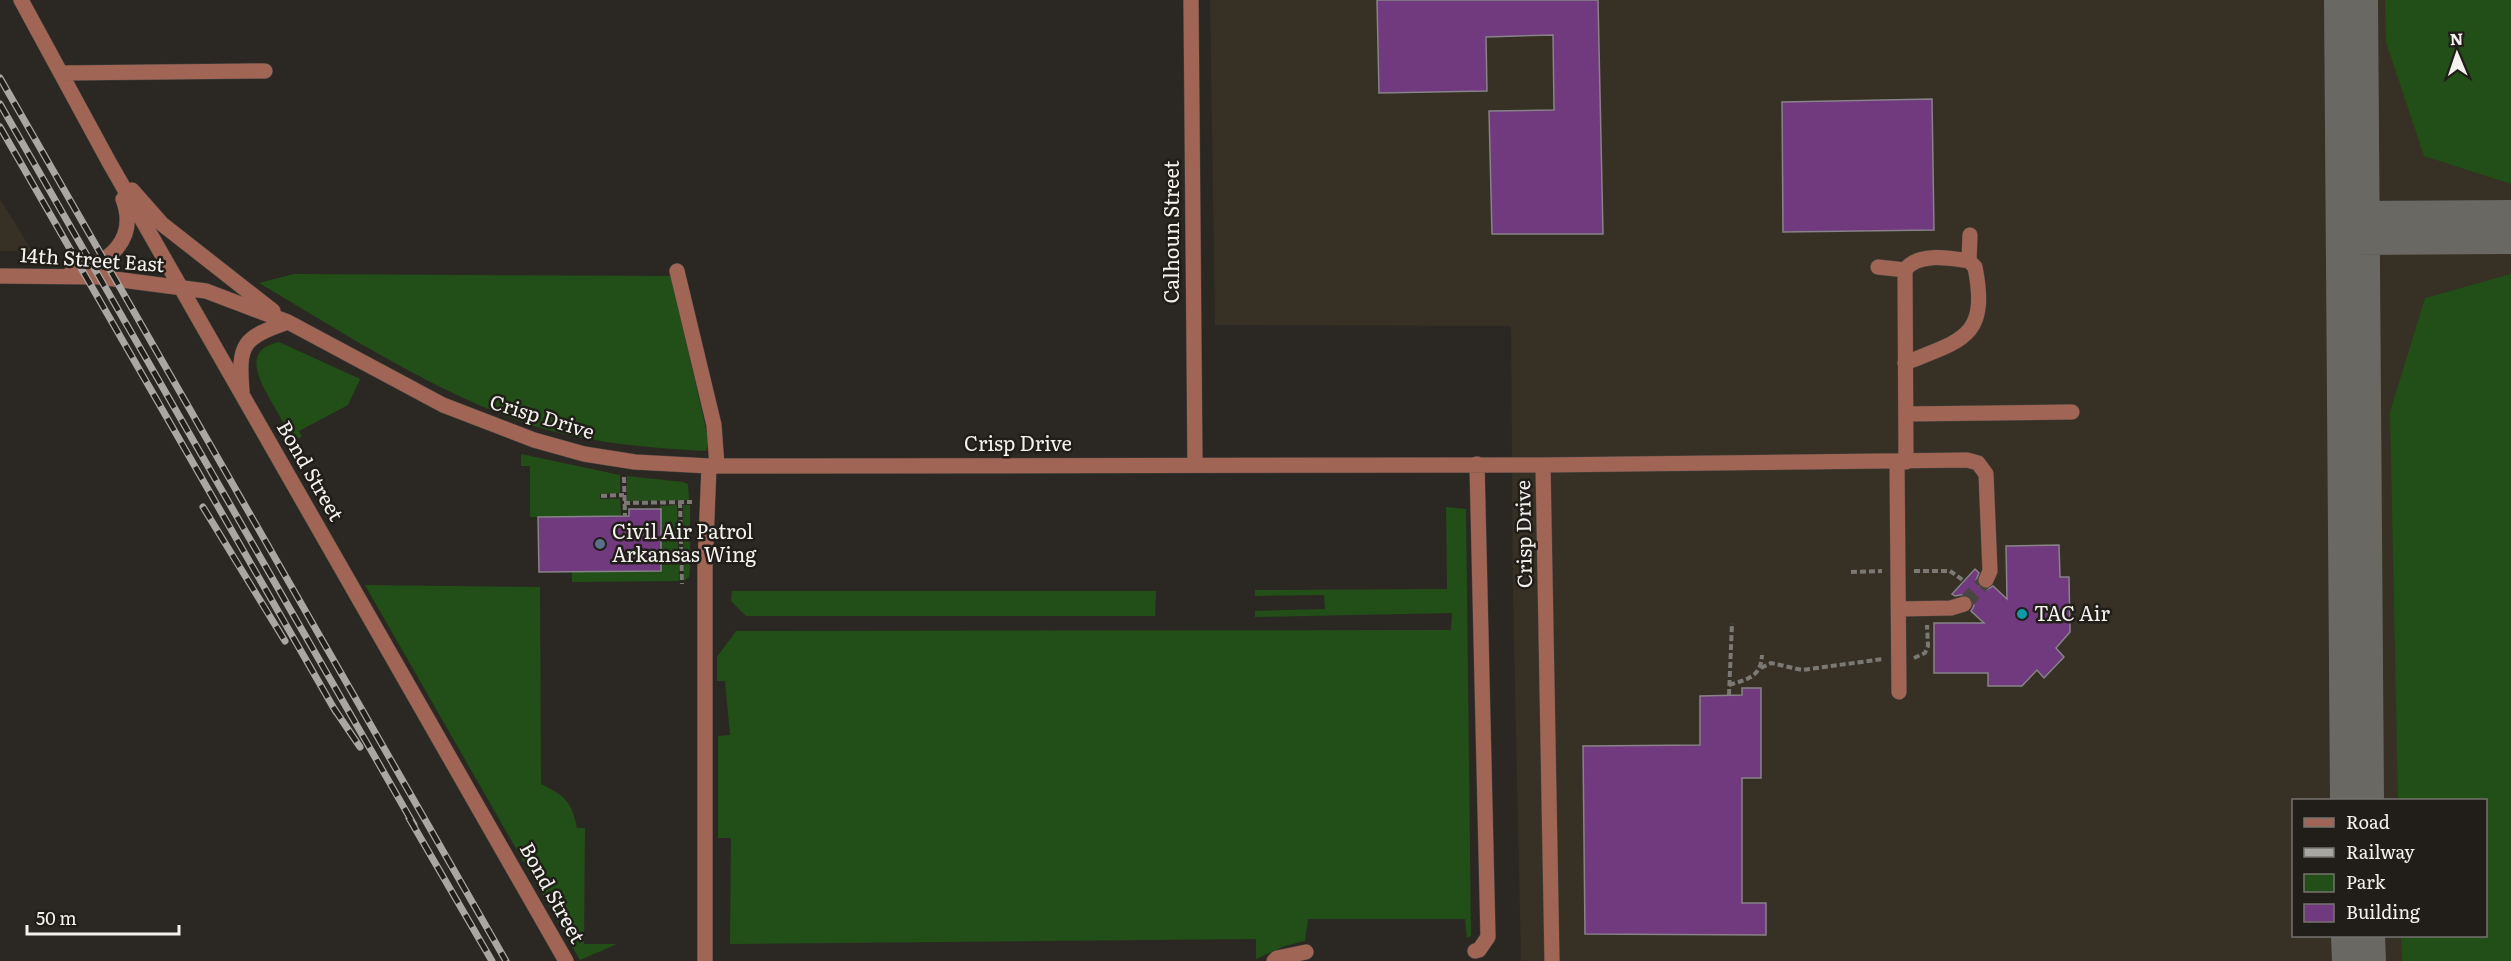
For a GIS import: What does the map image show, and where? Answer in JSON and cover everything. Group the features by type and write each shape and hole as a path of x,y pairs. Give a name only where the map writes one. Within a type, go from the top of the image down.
{"street":[{"name":"Bond Street","path":"21,0 109,162 566,961"},
{"name":"Calhoun Street","path":"1191,0 1195,464"},
{"path":"62,73 265,71"},
{"path":"43,276 93,265 115,251 124,238 129,222 127,209 109,162"},
{"name":"Crisp Drive","path":"109,162 162,224 288,322"},
{"path":"1969,261 1970,235"},
{"path":"1899,692 1901,462 1906,414 1904,340 1905,270 1910,263 1922,259 1969,261 1975,267 1979,308 1970,333 1956,343 1905,363"},
{"path":"1878,267 1905,270"},
{"path":"677,271 714,425 705,567 705,961"},
{"name":"14th Street East","path":"0,276 114,278 181,287"},
{"name":"Crisp Drive","path":"181,287 206,291 288,322 443,405 534,440 584,454 635,462 713,466 1543,465 1552,961"},
{"path":"243,397 239,360 245,342 259,332 288,322"},
{"path":"1906,414 2072,412"},
{"path":"1543,465 1967,460 1978,463 1986,474 1989,561 1986,580"},
{"path":"1475,951 1479,950 1488,937 1477,464"},
{"path":"1899,609 1951,608 1964,604"},
{"path":"1274,961 1278,958 1306,952"}],"path":[{"path":"624,475 625,516"},
{"path":"602,496 624,495"},
{"path":"680,502 682,584"},
{"path":"624,503 690,502"},
{"path":"1851,572 1886,571"},
{"path":"1924,571 1950,571 1964,581"},
{"path":"1908,659 1925,653 1928,646 1926,619"},
{"path":"1729,695 1732,623"},
{"path":"1761,668 1762,655"},
{"path":"1729,685 1752,678 1761,668 1771,663 1802,670 1887,658"}],"shaded area":[{"path":"1210,0 2511,0 2511,961 1521,961 1513,597 1511,326 1215,325"},
{"path":"0,199 32,251 0,251"}],"green space":[{"path":"2385,0 2511,0 2511,184 2424,156 2386,42"},
{"path":"294,274 671,276 709,442 706,451 641,446 576,437 534,426 463,398 393,362 259,283"},
{"path":"2511,274 2511,961 2402,961 2401,937 2487,937 2487,799 2398,799 2390,412 2425,298"},
{"path":"279,342 360,379 348,405 299,431 302,437 295,439 269,398 257,369 260,352 267,346"},
{"path":"521,454 620,475 620,493 600,494 600,499 620,499 621,516 530,517 530,466 521,466"},
{"path":"627,476 683,482 688,484 689,500 627,501"},
{"path":"677,505 679,581 572,582 572,572 661,571 660,506"},
{"path":"683,505 690,505 690,568 689,577 684,581"},
{"path":"1446,507 1466,509 1471,936 1467,938 1465,919 1308,919 1305,941 1285,946 1256,959 1256,939 730,944 731,838 718,838 718,736 730,735 725,681 717,681 717,657 736,631 1451,630 1452,613 1255,617 1255,611 1325,609 1324,595 1255,596 1255,590 1447,589"},
{"path":"365,585 540,587 541,784 566,800 570,805 577,828 585,828 584,944 617,944 580,960"},
{"path":"732,591 1156,591 1155,616 746,616 731,601"}],"building":[{"path":"1377,0 1598,0 1603,234 1492,234 1489,111 1554,110 1553,35 1486,37 1487,91 1379,93"},
{"path":"1932,99 1934,230 1783,232 1782,102"},
{"name":"Civil Air Patrol Arkansas Wing","path":"629,509 661,509 661,571 539,572 538,517 629,516"},
{"name":"TAC Air","path":"2059,545 2060,577 2069,577 2070,632 2056,648 2064,657 2044,678 2037,670 2022,686 1988,686 1988,673 1934,673 1934,623 1984,623 1971,611 1974,606 1971,597 1966,594 1955,596 1952,594 1975,569 1979,573 1976,580 1979,586 1986,590 1993,586 2007,599 2006,546"},
{"path":"1742,688 1761,688 1761,778 1742,778 1742,903 1766,903 1766,935 1585,934 1583,746 1700,745 1700,696 1742,695"}],"taxiway":[{"path":"2351,0 2357,799"},
{"path":"2353,228 2511,227"},
{"path":"2358,937 2359,961"}],"tunnel":[{"path":"1964,604 1986,580"}],"railway":[{"path":"0,78 506,961"},
{"path":"0,104 414,825"},
{"path":"0,127 336,712"},
{"path":"203,507 285,641"},
{"path":"333,707 360,747"},
{"path":"409,818 492,961"}],"place":[{"name":"Civil Air Patrol Arkansas Wing","path":"600,544"},
{"name":"TAC Air","path":"2022,614"}]}
